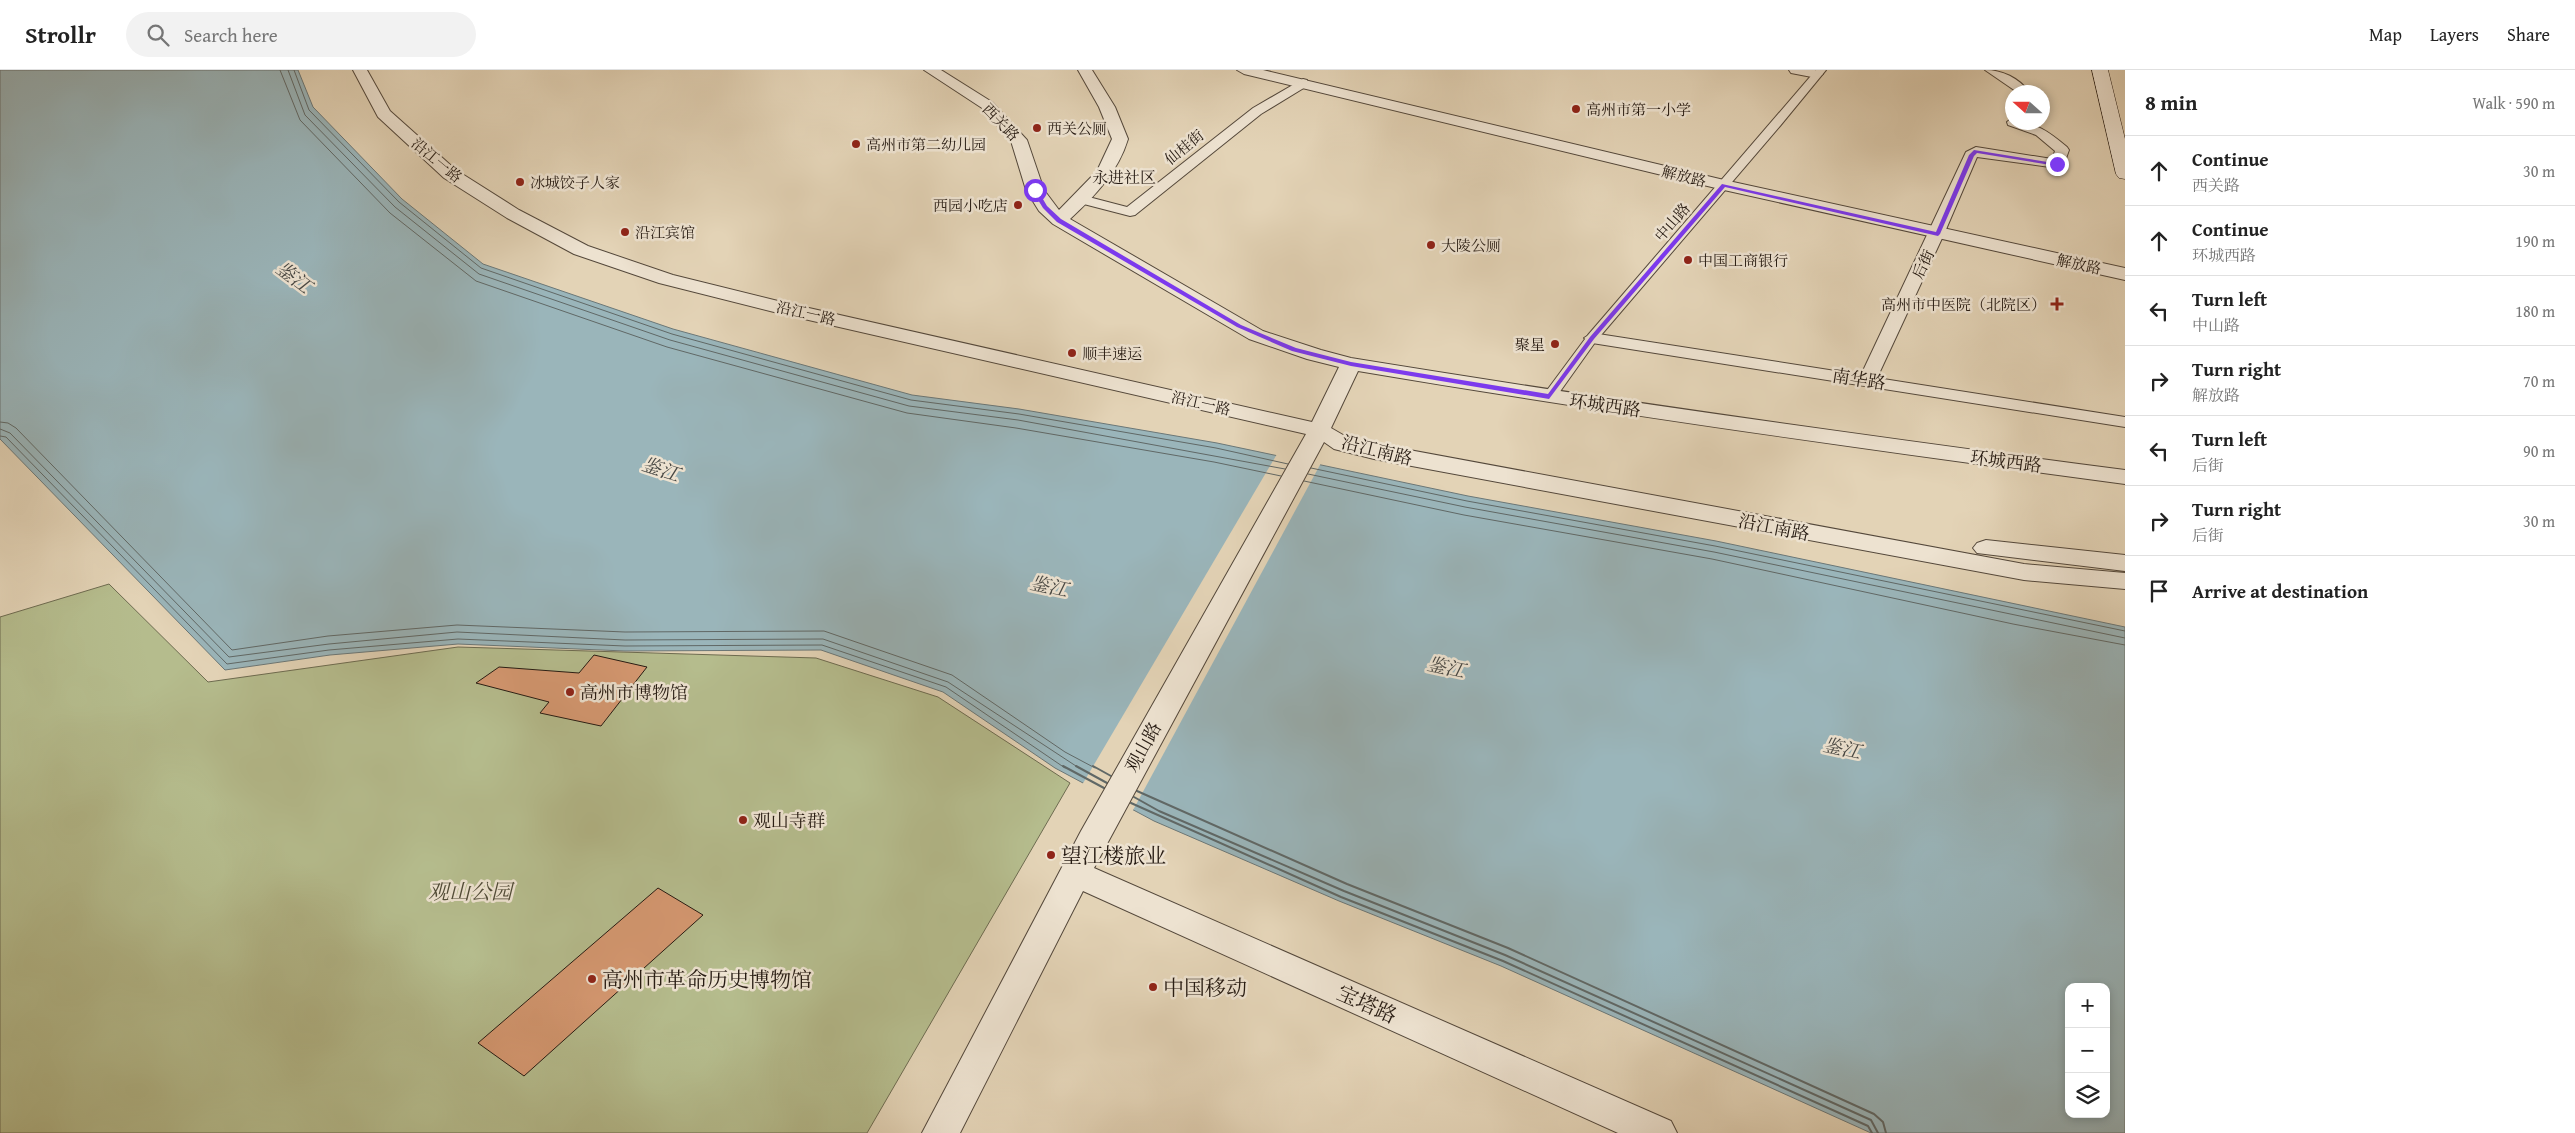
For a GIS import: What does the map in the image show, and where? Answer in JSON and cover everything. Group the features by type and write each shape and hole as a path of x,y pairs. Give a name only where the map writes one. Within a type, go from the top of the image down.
{"main road":[{"path":"2100,70 2125,174"}],"street":[{"name":"沿江一路","path":"360,70 384,114 450,174 513,214 581,250 666,279 1313,440"},
{"name":"西关路","path":"931,70 987,105 1019,140 1035,190 1045,207 1059,220"},
{"path":"1059,220 1081,199 1111,164 1120,139 1117,127 1107,107 1085,70"},
{"name":"解放路","path":"1244,70 1302,78 1724,185 2125,274"},
{"path":"1794,70 1819,72"},
{"path":"1991,70 2013,85"},
{"name":"中山路","path":"1549,397 1592,338 1777,124 1819,72"},
{"name":"仙桂街","path":"1081,199 1130,212 1244,121 1302,78"},
{"name":"后街","path":"1867,381 1938,234 1972,155 1976,151 2057,164 2062,150 2040,132 2035,130"},
{"name":"环城西路","path":"1059,220 1256,335 1294,350 1351,364 1549,397 1804,435 2125,477"},
{"name":"南华路","path":"1592,338 2125,422"},
{"name":"观山路","path":"941,1133 1097,830 1313,440 1351,364"},
{"name":"沿江南路","path":"1313,440 1344,428 1794,515 1990,549 2125,563"},
{"name":"沿江南路","path":"1313,440 1784,529 2024,572 2125,582"},
{"name":"宝塔路","path":"1076,874 1658,1133"}],"green space":[{"name":"观山公园","path":"109,584 208,682 458,647 816,658 938,697 1070,783 867,1133 0,1133 0,617"}],"water":[{"name":"鉴江","path":"0,70 298,70 313,107 402,199 483,264 673,329 912,395 1019,409 1217,443 1468,496 1716,541 2125,627 2125,1133 1871,1133 1501,966 1339,901 1154,821 1055,768 943,692 821,650 625,651 458,644 330,655 225,670 0,439"}],"pier":[{"path":"1277,454 1321,463 1132,812 1082,785"}],"building":[{"name":"高州市博物馆","path":"594,655 647,667 601,726 540,713 549,702 476,683 499,667 579,673"},
{"name":"高州市革命历史博物馆","path":"658,888 703,915 524,1076 478,1043"}],"place":[{"name":"高州市第一小学","path":"1576,109"},
{"name":"西关公厕","path":"1037,128"},
{"name":"高州市第二幼儿园","path":"856,144"},
{"name":"冰城饺子人家","path":"520,182"},
{"name":"西园小吃店","path":"1018,205"},
{"name":"沿江宾馆","path":"625,232"},
{"name":"大陵公厕","path":"1431,245"},
{"name":"中国工商银行","path":"1688,260"},
{"name":"高州市中医院（北院区）","path":"2057,304"},
{"name":"聚星","path":"1555,344"},
{"name":"顺丰速运","path":"1072,353"},
{"name":"高州市博物馆","path":"570,692"},
{"name":"观山寺群","path":"743,820"},
{"name":"望江楼旅业","path":"1051,855"},
{"name":"高州市革命历史博物馆","path":"592,979"},
{"name":"中国移动","path":"1153,987"}],"district":[{"name":"永进社区","path":"1124,177"}],"route":[{"path":"1035,190 1045,207 1059,220 1239,326 1271,342 1294,350 1351,364 1549,397 1592,338 1688,224 1724,185 1938,234 1972,155 1976,151 2057,164"}]}
